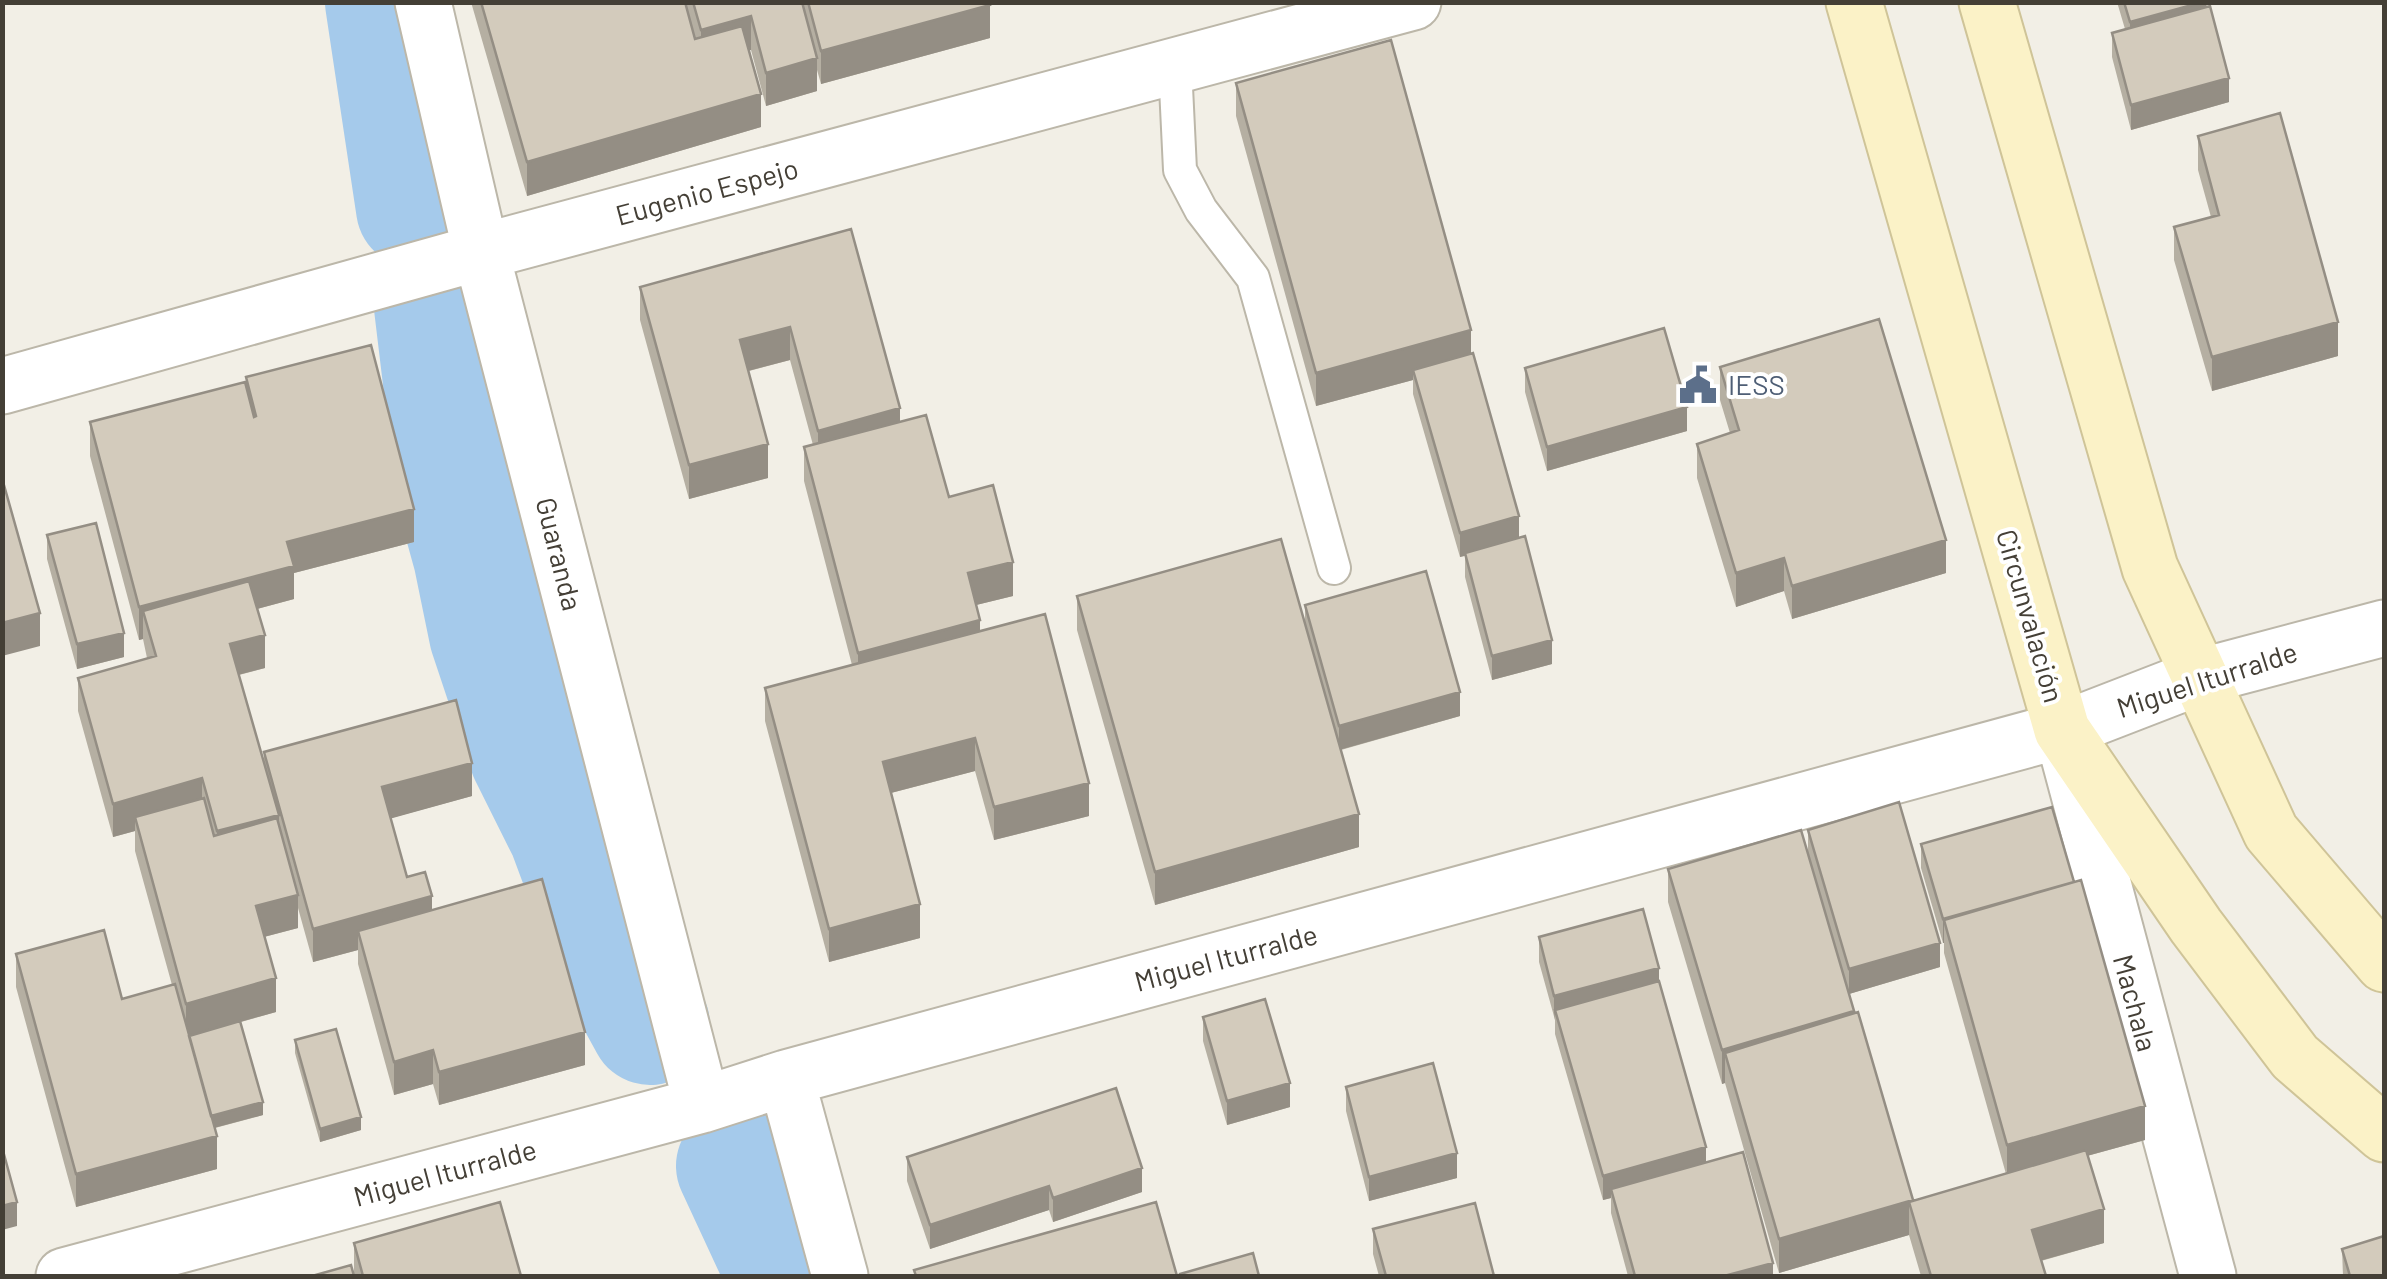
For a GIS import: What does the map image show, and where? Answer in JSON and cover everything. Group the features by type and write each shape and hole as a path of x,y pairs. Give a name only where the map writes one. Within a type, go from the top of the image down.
{"main road":[{"name":"Circunvalación","path":"1854,2 2062,730 2196,926 2295,1056 2384,1134"},
{"path":"1987,2 2150,568 2271,832 2384,964"}],"street":[{"name":"Guaranda","path":"423,2 482,252 702,1104"},
{"name":"Eugenio Espejo","path":"2,386 482,252 1413,2"},
{"name":"Miguel Iturralde","path":"64,1276 2062,730 2199,676 2384,628"},
{"name":"Machala","path":"2062,730 2208,1276"},
{"path":"786,1078 840,1276"}],"lane":[{"path":"1175,66 1180,170 1201,210 1253,278 1334,568"}],"building":[{"path":"481,2 685,2 695,39 742,26 761,94 527,162"},
{"path":"693,2 802,2 817,58 766,73 751,16 701,30"},
{"path":"808,2 989,2 990,5 821,51"},
{"path":"2124,2 2203,2 2130,22"},
{"path":"2210,6 2229,78 2131,105 2112,33"},
{"path":"1391,40 1471,330 1316,373 1236,83"},
{"path":"2280,113 2338,322 2212,357 2174,227 2219,215 2198,136"},
{"path":"851,229 900,408 818,431 790,327 740,340 768,444 689,465 640,287"},
{"path":"1879,319 1946,540 1792,586 1784,558 1736,573 1697,444 1739,430 1720,367"},
{"path":"1664,328 1687,407 1547,447 1525,368"},
{"path":"371,345 414,509 287,542 294,566 139,607 90,422 245,382 254,417 246,377"},
{"path":"1473,353 1519,516 1460,533 1413,370"},
{"path":"926,415 949,497 993,485 1013,562 968,573 980,620 858,653 804,447"},
{"path":"2,478 40,613 2,623"},
{"path":"96,523 124,633 77,644 47,535"},
{"path":"1525,536 1552,640 1492,656 1465,553"},
{"path":"1281,539 1359,814 1155,872 1077,596"},
{"path":"1426,571 1460,692 1339,726 1305,605"},
{"path":"249,581 265,635 230,644 279,815 217,831 202,778 113,804 78,678 156,656 143,611"},
{"path":"1045,614 1089,783 994,807 975,738 883,762 920,904 829,929 765,688"},
{"path":"456,700 472,763 382,787 407,877 425,872 432,896 313,929 264,752"},
{"path":"204,798 214,836 277,818 298,895 256,906 276,978 186,1004 135,817"},
{"path":"1899,802 1940,943 1849,969 1808,830"},
{"path":"2052,807 2074,882 1943,919 1921,844"},
{"path":"1801,830 1854,1011 1722,1050 1668,869"},
{"path":"542,879 585,1032 439,1072 433,1050 394,1062 358,931"},
{"path":"2081,880 2145,1106 2007,1145 1944,920"},
{"path":"1643,909 1659,968 1554,996 1539,937"},
{"path":"104,930 122,999 175,984 217,1136 76,1174 16,954"},
{"path":"1659,981 1706,1147 1603,1176 1555,1010"},
{"path":"1265,999 1290,1083 1227,1101 1203,1017"},
{"path":"1858,1012 1913,1200 1779,1239 1725,1053"},
{"path":"240,1021 263,1102 211,1116 189,1036"},
{"path":"336,1029 361,1117 320,1129 295,1040"},
{"path":"1433,1063 1457,1153 1369,1177 1346,1087"},
{"path":"1116,1088 1142,1168 1053,1198 1049,1186 930,1225 907,1157"},
{"path":"2,1147 17,1202 2,1206"},
{"path":"2086,1150 2104,1209 2032,1230 2046,1276 1931,1276 1909,1202"},
{"path":"1743,1152 1773,1263 1724,1276 1635,1276 1611,1189"},
{"path":"500,1202 521,1276 363,1276 354,1243"},
{"path":"1156,1202 1177,1276 916,1276 914,1270"},
{"path":"1475,1203 1494,1276 1386,1276 1373,1229"},
{"path":"2384,1236 2384,1276 2350,1276 2342,1249"},
{"path":"1253,1253 1259,1276 1180,1276 1180,1274"},
{"path":"351,1265 354,1276 312,1276"}],"waterway":[{"path":"385,2 416,208"},
{"path":"433,298 457,498 489,634 529,754 568,832 607,937 650,1025"},
{"path":"736,1166 787,1276"}],"place":[{"name":"IESS","path":"1698,385"}]}
